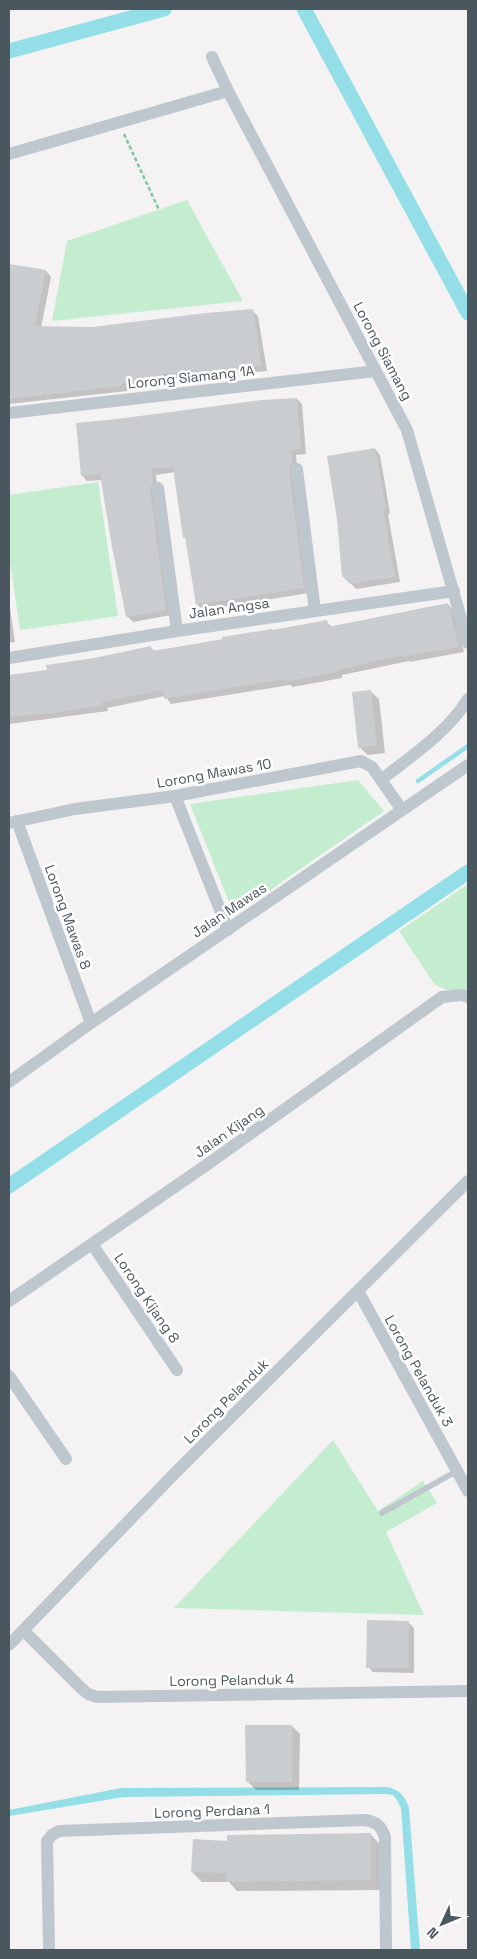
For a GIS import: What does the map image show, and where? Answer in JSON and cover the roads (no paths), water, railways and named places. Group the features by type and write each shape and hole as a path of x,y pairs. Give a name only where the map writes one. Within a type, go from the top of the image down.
{"street":[{"name":"Lorong Siamang","path":"212,57 228,91 407,430 468,639"},
{"path":"9,154 228,91"},
{"name":"Lorong Siamang 1A","path":"9,413 376,371"},
{"path":"297,469 315,611"},
{"path":"158,488 177,631"},
{"name":"Jalan Angsa","path":"9,658 177,631 454,591"},
{"path":"381,780 425,745 462,710 468,699"},
{"name":"Lorong Mawas 10","path":"13,822 75,809 175,796 361,761 372,768 402,810"},
{"name":"Jalan Mawas","path":"9,1082 91,1023 468,765"},
{"path":"175,796 228,930"},
{"name":"Lorong Mawas 8","path":"13,822 91,1023"},
{"name":"Jalan Kijang","path":"9,1301 205,1166 442,997 461,995 468,997"},
{"name":"Lorong Pelanduk","path":"9,1645 175,1473 468,1180"},
{"name":"Lorong Kijang 8","path":"92,1244 177,1370"},
{"name":"Lorong Pelanduk 3","path":"358,1291 468,1491"},
{"path":"9,1376 66,1460"},
{"name":"Lorong Pelanduk 4","path":"23,1630 81,1688 88,1694 97,1697 468,1691"},
{"name":"Lorong Perdana 1","path":"49,1950 47,1841 52,1835 60,1831 365,1820 375,1821 381,1827 385,1837 386,1950"}],"lane":[{"path":"382,1513 457,1471"}],"water":[{"path":"387,1787 395,1789 401,1794 409,1808 420,1950 411,1950 401,1808 393,1795 124,1797 9,1816 9,1810 121,1788"}],"waterway":[{"path":"9,51 164,9"},
{"path":"304,9 468,313"},
{"path":"418,781 468,746"},
{"path":"9,1186 468,872"}]}
